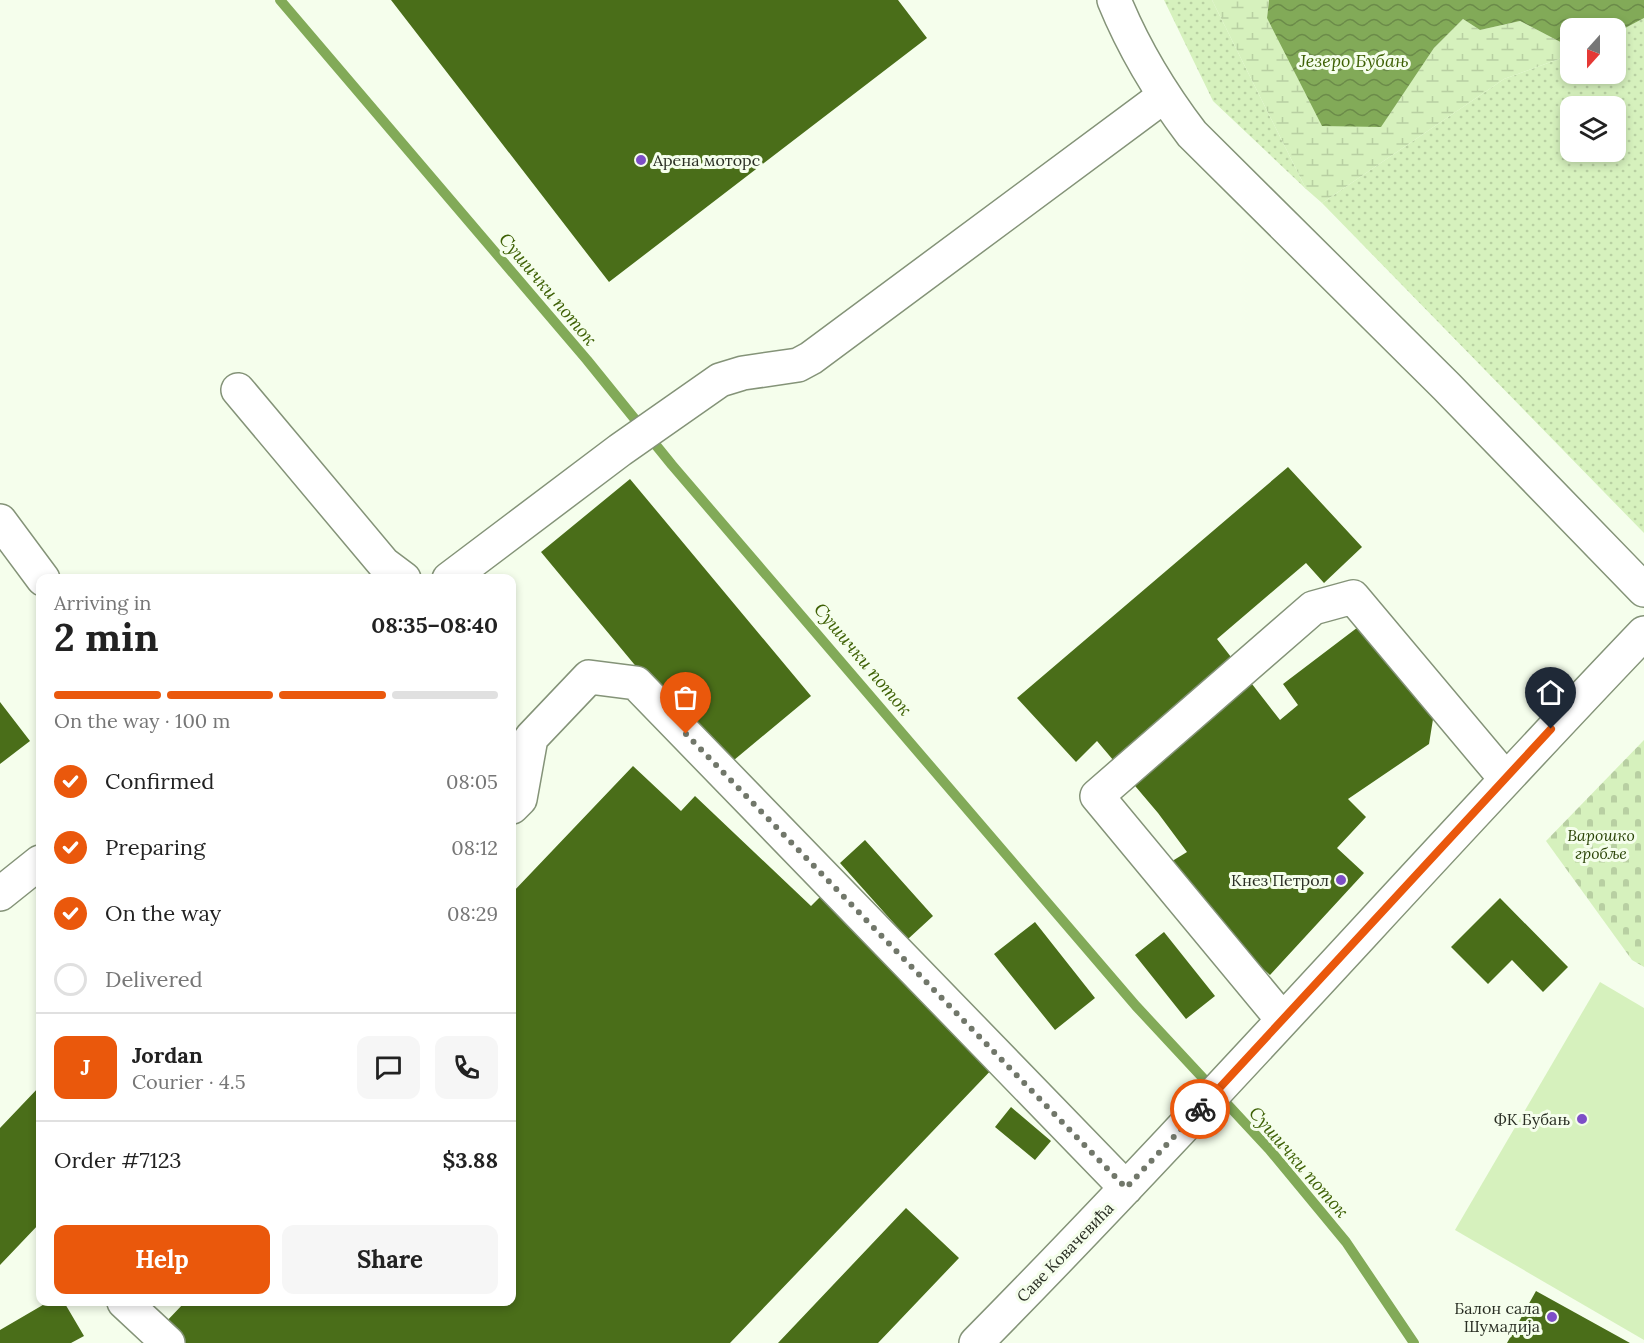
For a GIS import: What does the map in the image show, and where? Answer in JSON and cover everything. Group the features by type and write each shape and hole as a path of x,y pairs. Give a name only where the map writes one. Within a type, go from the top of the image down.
{"street":[{"path":"1114,0 1134,44 1164,96 1212,155 1446,386 1644,590"},
{"path":"455,574 620,450 704,394 720,380 743,373 798,365 811,358 1164,96"},
{"path":"238,390 384,564 397,574"},
{"path":"0,520 39,574"},
{"path":"1282,1019 1097,796 1314,608 1353,597 1505,778"},
{"name":"Саве Ковачевића","path":"976,1343 1174,1137 1505,778 1644,633"},
{"path":"516,803 520,799 531,738 589,677 636,683 1126,1188"},
{"path":"0,894 36,865"},
{"path":"128,1306 168,1343"}],"green space":[{"path":"1164,0 1212,0 1306,189 1213,101"},
{"path":"1212,0 1269,0 1267,18 1381,126 1434,48 1463,19 1480,30 1520,21 1560,42 1560,59 1504,79 1322,203 1306,189"},
{"path":"1644,18 1644,533 1322,203 1504,79 1560,59 1560,84 1626,84 1626,28"},
{"name":"Варошко гробље","path":"1644,740 1644,967 1632,960 1546,841"},
{"name":"ФК Бубањ","path":"1600,982 1644,1008 1644,1340 1455,1230"}],"water":[{"name":"Језеро Бубањ","path":"1269,0 1644,0 1644,18 1626,28 1626,18 1560,18 1560,42 1520,21 1480,30 1463,19 1434,48 1381,127 1322,126 1267,18"}],"building":[{"name":"Арена моторс","path":"391,0 898,0 927,38 609,282"},
{"path":"1288,467 1362,547 1324,583 1306,563 1217,639 1280,720 1298,705 1283,684 1366,621 1434,713 1429,744 1348,799 1366,817 1337,848 1364,873 1270,975 1228,937 1169,863 1187,852 1158,813 1097,741 1076,762 1017,698"},
{"path":"630,479 811,696 722,770 541,552"},
{"path":"0,702 30,741 0,764"},
{"path":"633,766 681,811 695,796 811,906 821,896 997,1064 730,1343 183,1343 163,1325 181,1306 516,1306 516,889"},
{"path":"865,840 933,916 908,939 840,863"},
{"path":"1500,898 1568,967 1543,992 1512,960 1488,984 1451,947"},
{"path":"1035,922 1095,998 1055,1030 994,954"},
{"path":"1164,932 1215,996 1186,1019 1135,955"},
{"path":"36,1090 36,1227 0,1265 0,1128"},
{"path":"1011,1107 1051,1141 1035,1160 995,1127"},
{"path":"906,1208 959,1258 878,1343 778,1343"},
{"name":"Балон сала Шумадија","path":"1536,1291 1630,1343 1507,1343"},
{"path":"41,1306 66,1306 84,1336 71,1343 0,1343 0,1330"}],"waterway":[{"name":"Сушички поток","path":"280,0 587,360 672,465 1136,1006 1269,1149 1346,1242 1414,1343"}],"way so far":[{"path":"686,734 1126,1188 1200,1109"}],"place":[{"name":"Арена моторс","path":"641,160"},
{"name":"Кнез Петрол","path":"1341,880"},
{"name":"ФК Бубањ","path":"1582,1119"},
{"name":"Балон сала Шумадија","path":"1552,1317"}],"route":[{"path":"1200,1109 1551,729"}]}
